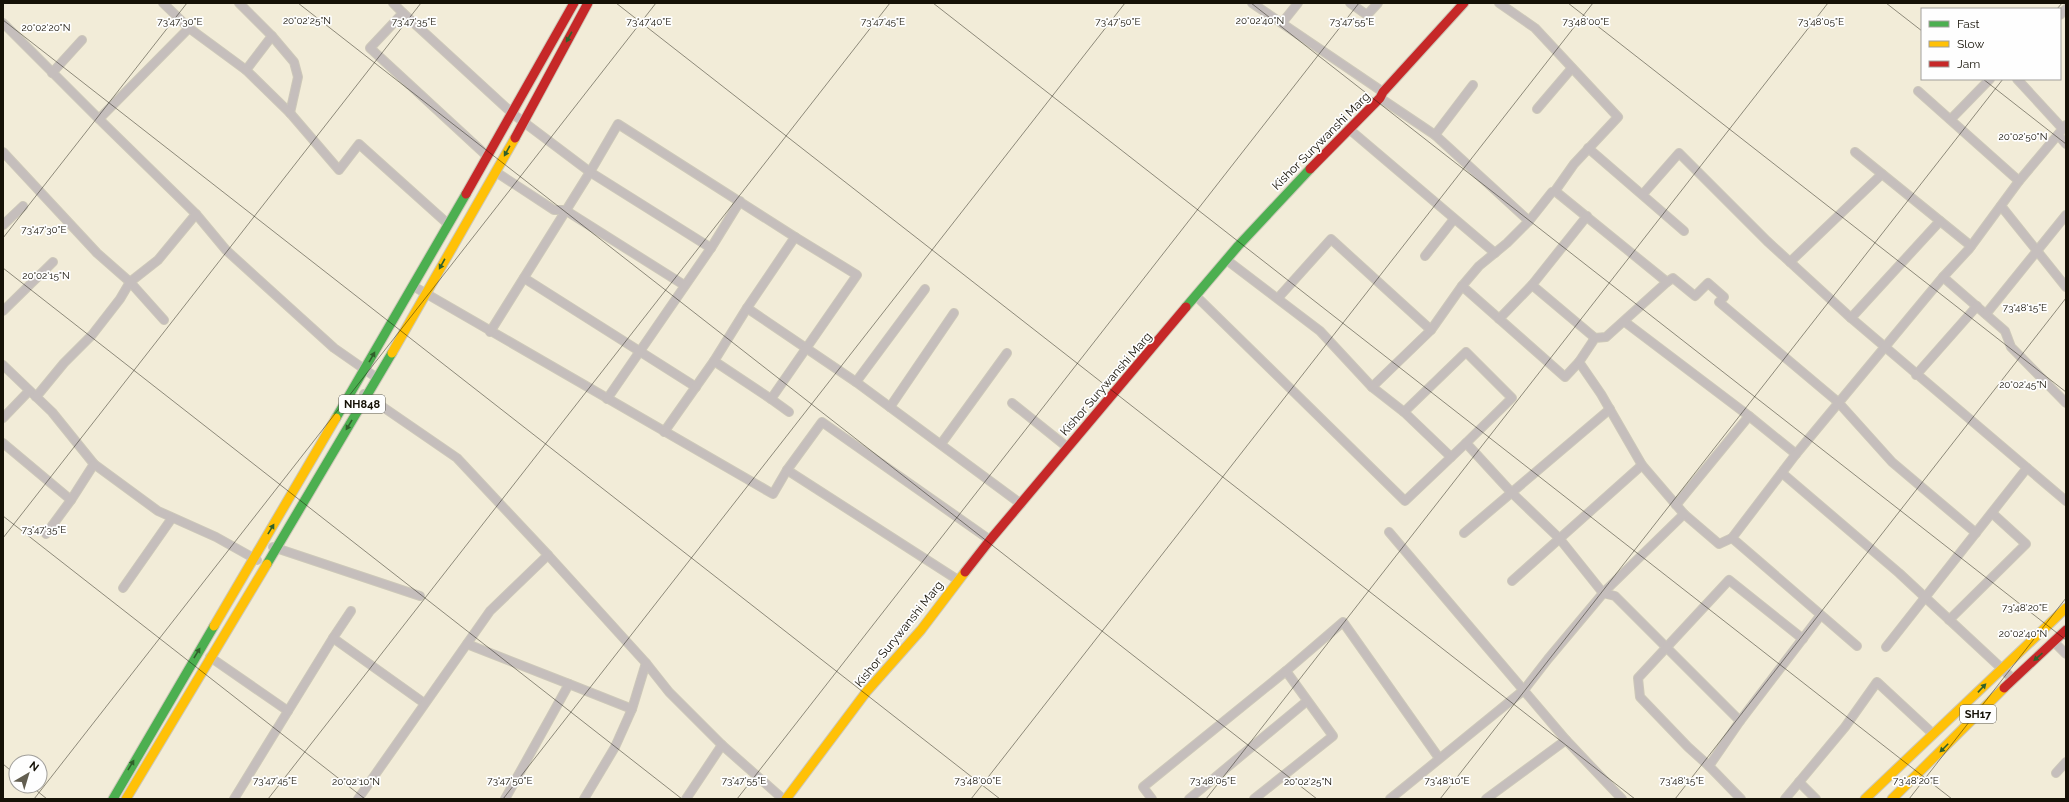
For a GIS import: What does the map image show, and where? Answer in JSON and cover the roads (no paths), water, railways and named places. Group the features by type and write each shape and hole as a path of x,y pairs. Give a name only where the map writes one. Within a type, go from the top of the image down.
{"main road":[{"name":"NH848","path":"112,799 354,388 487,156 513,114 574,3"},
{"name":"NH848","path":"128,798 210,657 367,396 496,172 588,3"},
{"name":"Kishor Surywanshi Marg","path":"786,799 867,691 921,630 990,540 1067,448 1274,206 1382,95 1464,3"},
{"path":"326,436 338,444"},
{"path":"293,491 305,498"},
{"path":"1865,799 1932,733 1973,698 2000,669 2066,608"},
{"name":"SH17","path":"1892,799 2013,679 2066,630"}],"street":[{"path":"164,3 189,28 246,70 290,113 339,170 359,144 448,224"},
{"path":"239,3 272,36 294,62 298,77 290,113"},
{"path":"393,3 523,122 590,172 710,248"},
{"path":"1252,3 1382,95 1435,135 1529,221"},
{"path":"1282,23 1298,3"},
{"path":"1350,3 1367,15 1378,3"},
{"path":"1372,387 1431,330 1462,286 1479,266 1529,221 1552,192 1555,191 1574,164 1618,117 1536,28 1499,3"},
{"path":"404,13 370,48 487,156"},
{"path":"3,24 196,214 226,250 334,348 376,378"},
{"path":"99,119 189,28"},
{"path":"246,70 272,36"},
{"path":"52,73 82,40"},
{"path":"1537,109 1572,68"},
{"path":"1951,119 1989,80"},
{"path":"2018,80 2062,130 2066,144"},
{"path":"1435,135 1473,85"},
{"path":"1918,91 2019,181"},
{"path":"490,332 590,172 618,124 857,275 771,399"},
{"path":"1349,129 1495,253"},
{"path":"1578,362 1610,408 1642,464 1676,505 1684,514 1719,544 1732,538 1838,402 1942,277 1971,246 2019,181 2062,130"},
{"path":"1588,148 1684,231"},
{"path":"3,152 97,253 130,282 164,320"},
{"path":"1855,152 1971,246"},
{"path":"1643,194 1679,153 1790,262 1851,318 1916,375 2066,501"},
{"path":"496,172 554,210 565,210 684,285"},
{"path":"1790,262 1882,174"},
{"path":"1555,191 1588,216 1667,282"},
{"path":"607,399 710,248 740,201"},
{"path":"3,225 23,206"},
{"path":"2001,206 2066,287"},
{"path":"3,418 32,394 92,335 120,299 130,282 158,260 196,214"},
{"path":"1986,314 2038,252 2066,215"},
{"path":"1499,319 1532,285 1588,216"},
{"path":"1425,256 1454,219"},
{"path":"1851,318 1940,221"},
{"path":"664,432 714,361 747,308 795,237"},
{"path":"1278,298 1331,239 1431,330"},
{"path":"1228,261 1320,331 1372,387 1404,412 1451,457"},
{"path":"3,311 54,262"},
{"path":"1942,277 2005,331 2011,347 2066,403"},
{"path":"524,278 640,350 696,387"},
{"path":"1532,285 1595,338 1606,337 1625,322 1673,278 1695,296 1708,283 1724,297 1719,302 1838,402 1892,462 1976,533"},
{"path":"413,286 490,332 773,494 787,470 822,422 990,540"},
{"path":"1462,286 1565,377 1595,338"},
{"path":"856,382 925,289"},
{"path":"1197,296 1406,501 1512,398 1466,352 1404,412"},
{"path":"1916,375 1977,306"},
{"path":"747,308 856,382 1021,504"},
{"path":"890,407 954,312"},
{"path":"1625,322 1749,416 1796,454"},
{"path":"941,444 1007,353"},
{"path":"714,361 789,412"},
{"path":"3,365 52,412 94,464 158,510 172,518 216,537 253,559 266,564"},
{"path":"354,388 457,458 646,663 669,692 722,745 783,799"},
{"path":"1012,403 1067,448"},
{"path":"1464,533 1610,408"},
{"path":"1676,505 1749,416"},
{"path":"3,443 72,500"},
{"path":"1466,443 1511,492 1559,538 1603,593 1615,596 1740,721"},
{"path":"46,534 72,500 94,464"},
{"path":"1512,581 1642,464"},
{"path":"1886,648 2026,468"},
{"path":"787,470 958,580"},
{"path":"1782,473 1899,573 2000,669 2013,679"},
{"path":"1949,620 2026,544 1992,513"},
{"path":"1390,799 1524,690 1603,593 1684,514"},
{"path":"123,588 172,518"},
{"path":"1390,532 1566,740 1622,799"},
{"path":"1732,538 1820,616 1857,646"},
{"path":"263,543 420,596"},
{"path":"358,799 490,611 548,555"},
{"path":"1741,799 1640,697 1638,678 1668,648 1729,580 1803,639"},
{"path":"234,799 350,612"},
{"path":"1709,766 1740,721 1820,616"},
{"path":"1152,799 1143,787 1286,671 1343,622 1439,758"},
{"path":"333,638 424,703"},
{"path":"2054,642 2066,654"},
{"path":"467,644 632,709"},
{"path":"210,657 288,711"},
{"path":"584,799 615,747 632,709 646,663"},
{"path":"1254,799 1333,736 1286,671"},
{"path":"1785,799 1845,727 1877,682 1932,733"},
{"path":"505,799 570,684"},
{"path":"1189,799 1307,701"},
{"path":"1486,799 1566,740"},
{"path":"686,799 722,745"},
{"path":"2056,773 2066,762"},
{"path":"1799,782 1816,799"}]}
